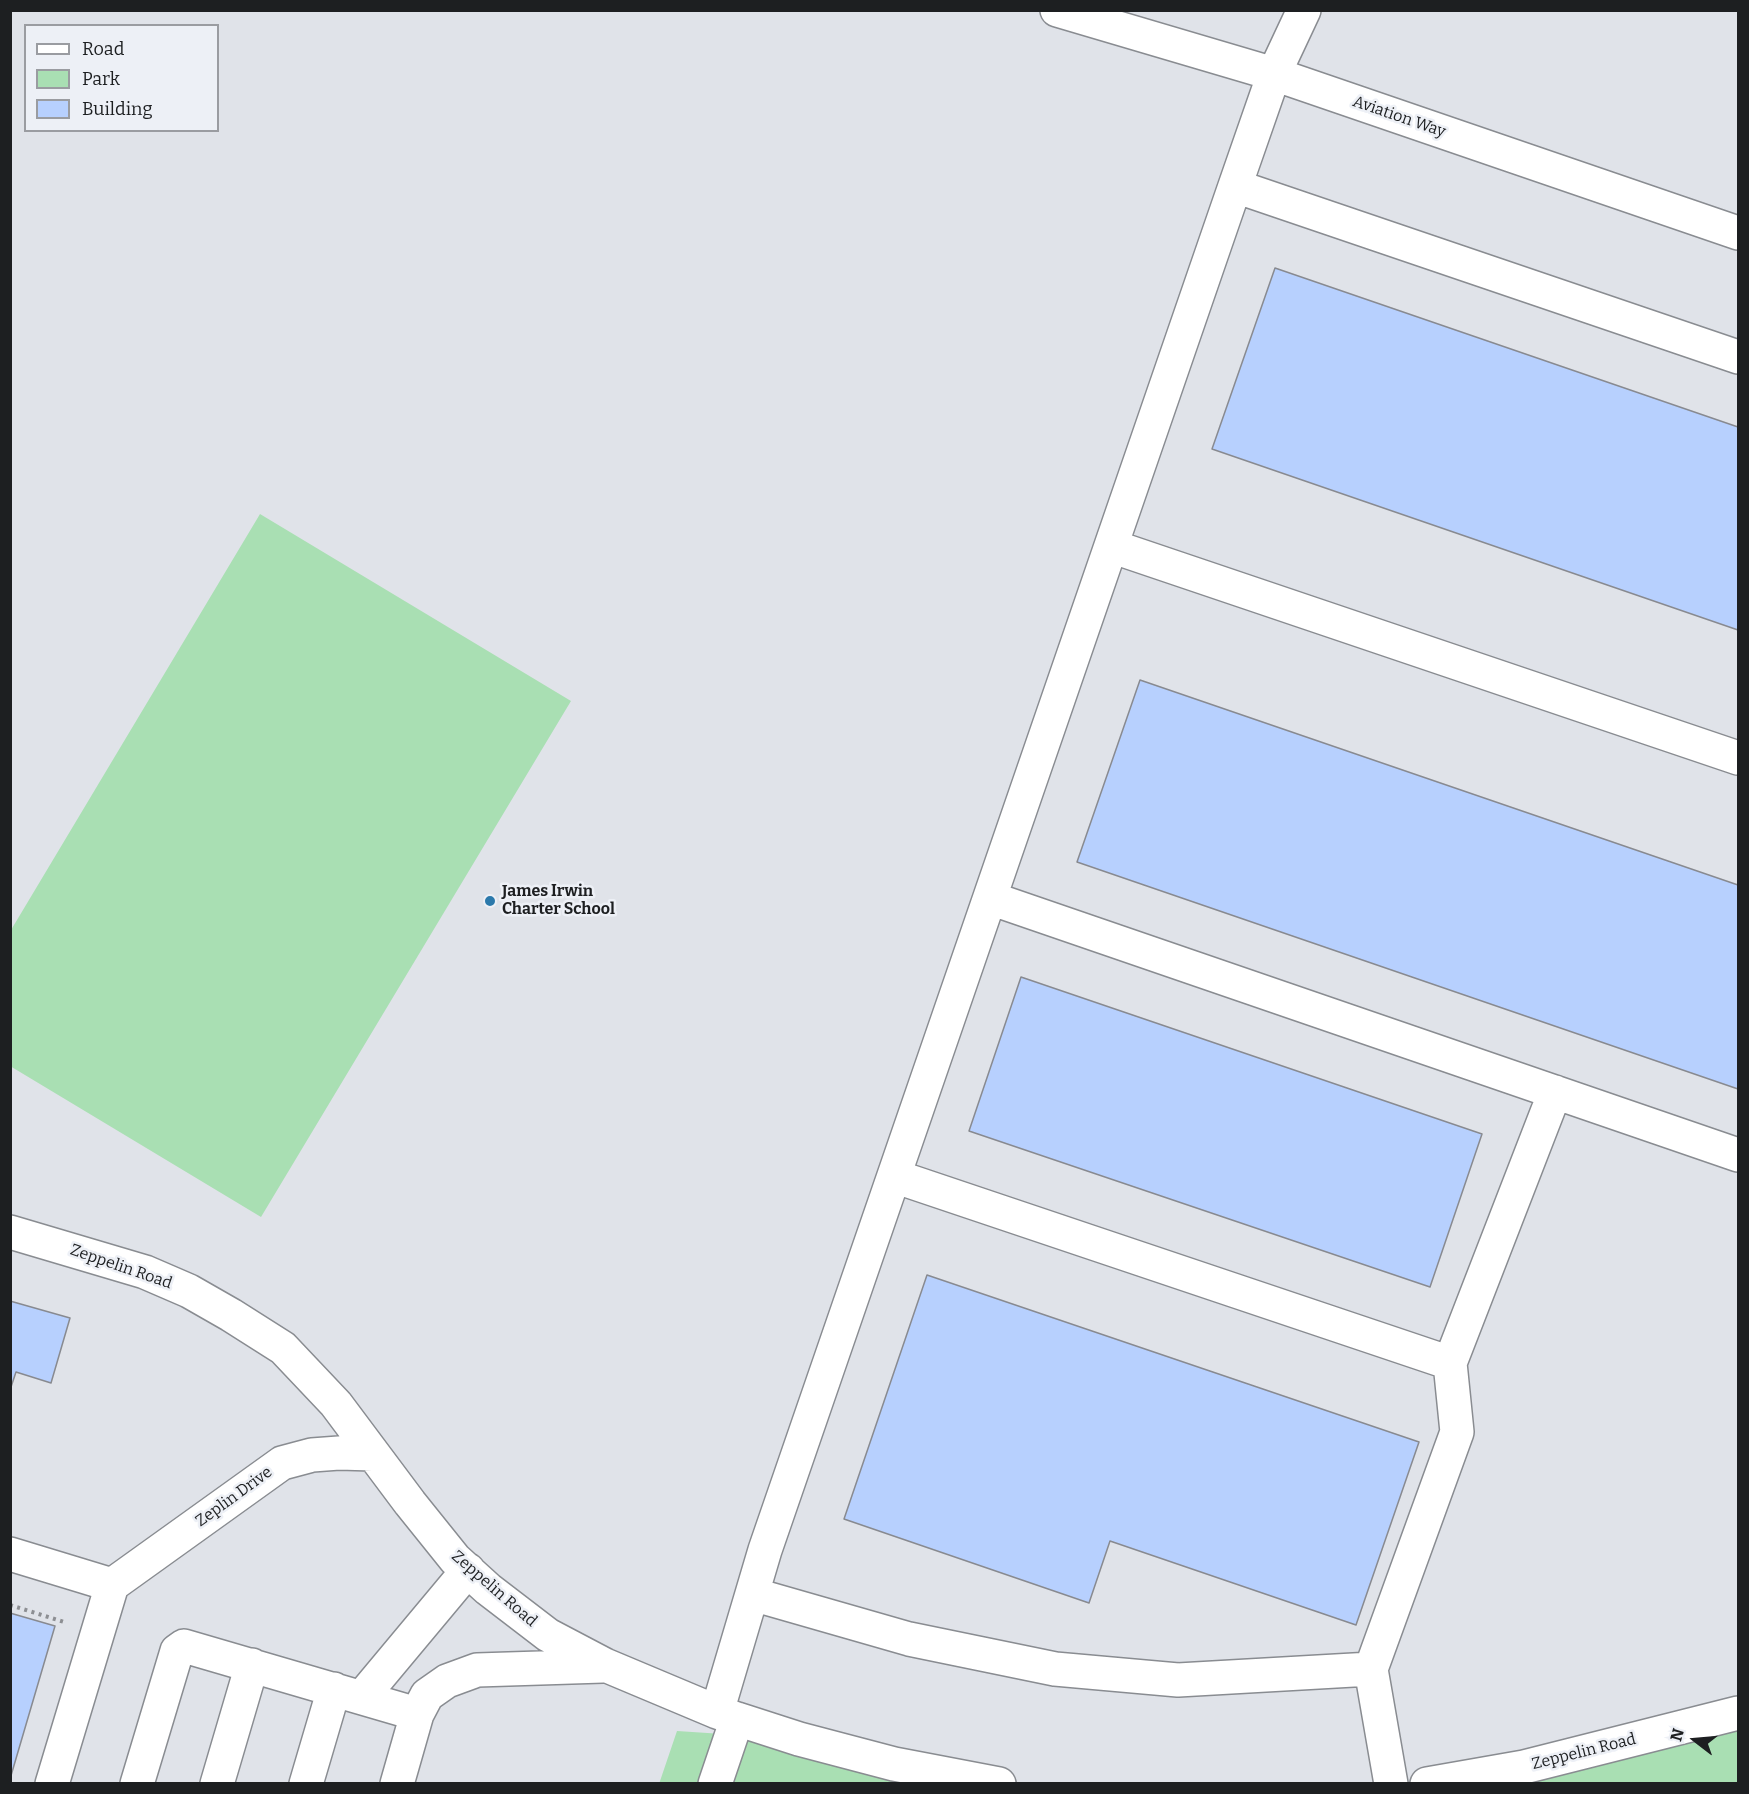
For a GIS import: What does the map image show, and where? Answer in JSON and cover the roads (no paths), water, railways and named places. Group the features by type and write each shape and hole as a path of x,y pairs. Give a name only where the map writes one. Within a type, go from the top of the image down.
{"street":[{"name":"Aviation Way","path":"1057,10 1274,74 1738,233"},
{"path":"715,1784 752,1594 765,1550 1274,74 1304,10"},
{"path":"1235,186 1738,357"},
{"path":"1111,546 1738,758"},
{"path":"990,898 1738,1155"},
{"path":"1391,1784 1371,1669 1457,1432 1450,1363 1555,1092"},
{"path":"894,1176 1450,1363"},
{"name":"Zeppelin Road","path":"10,1232 145,1272 231,1315 283,1348 336,1404 455,1559 488,1589 548,1635 605,1665 727,1715 799,1739 894,1764 999,1784"},
{"name":"Zeplin Drive","path":"112,1585 282,1463 312,1455 373,1454"},
{"path":"10,1554 112,1585 52,1784"},
{"path":"306,1784 348,1693 468,1570"},
{"path":"752,1594 909,1639 1055,1669 1178,1680 1371,1669"},
{"path":"137,1784 177,1651 184,1646 417,1714"},
{"path":"217,1784 252,1665"},
{"path":"397,1784 417,1714 427,1695 447,1681 477,1670 605,1665"},
{"name":"Zeppelin Road","path":"1427,1784 1524,1767 1738,1713"}],"place":[{"name":"James Irwin Charter School","path":"490,901"}]}
